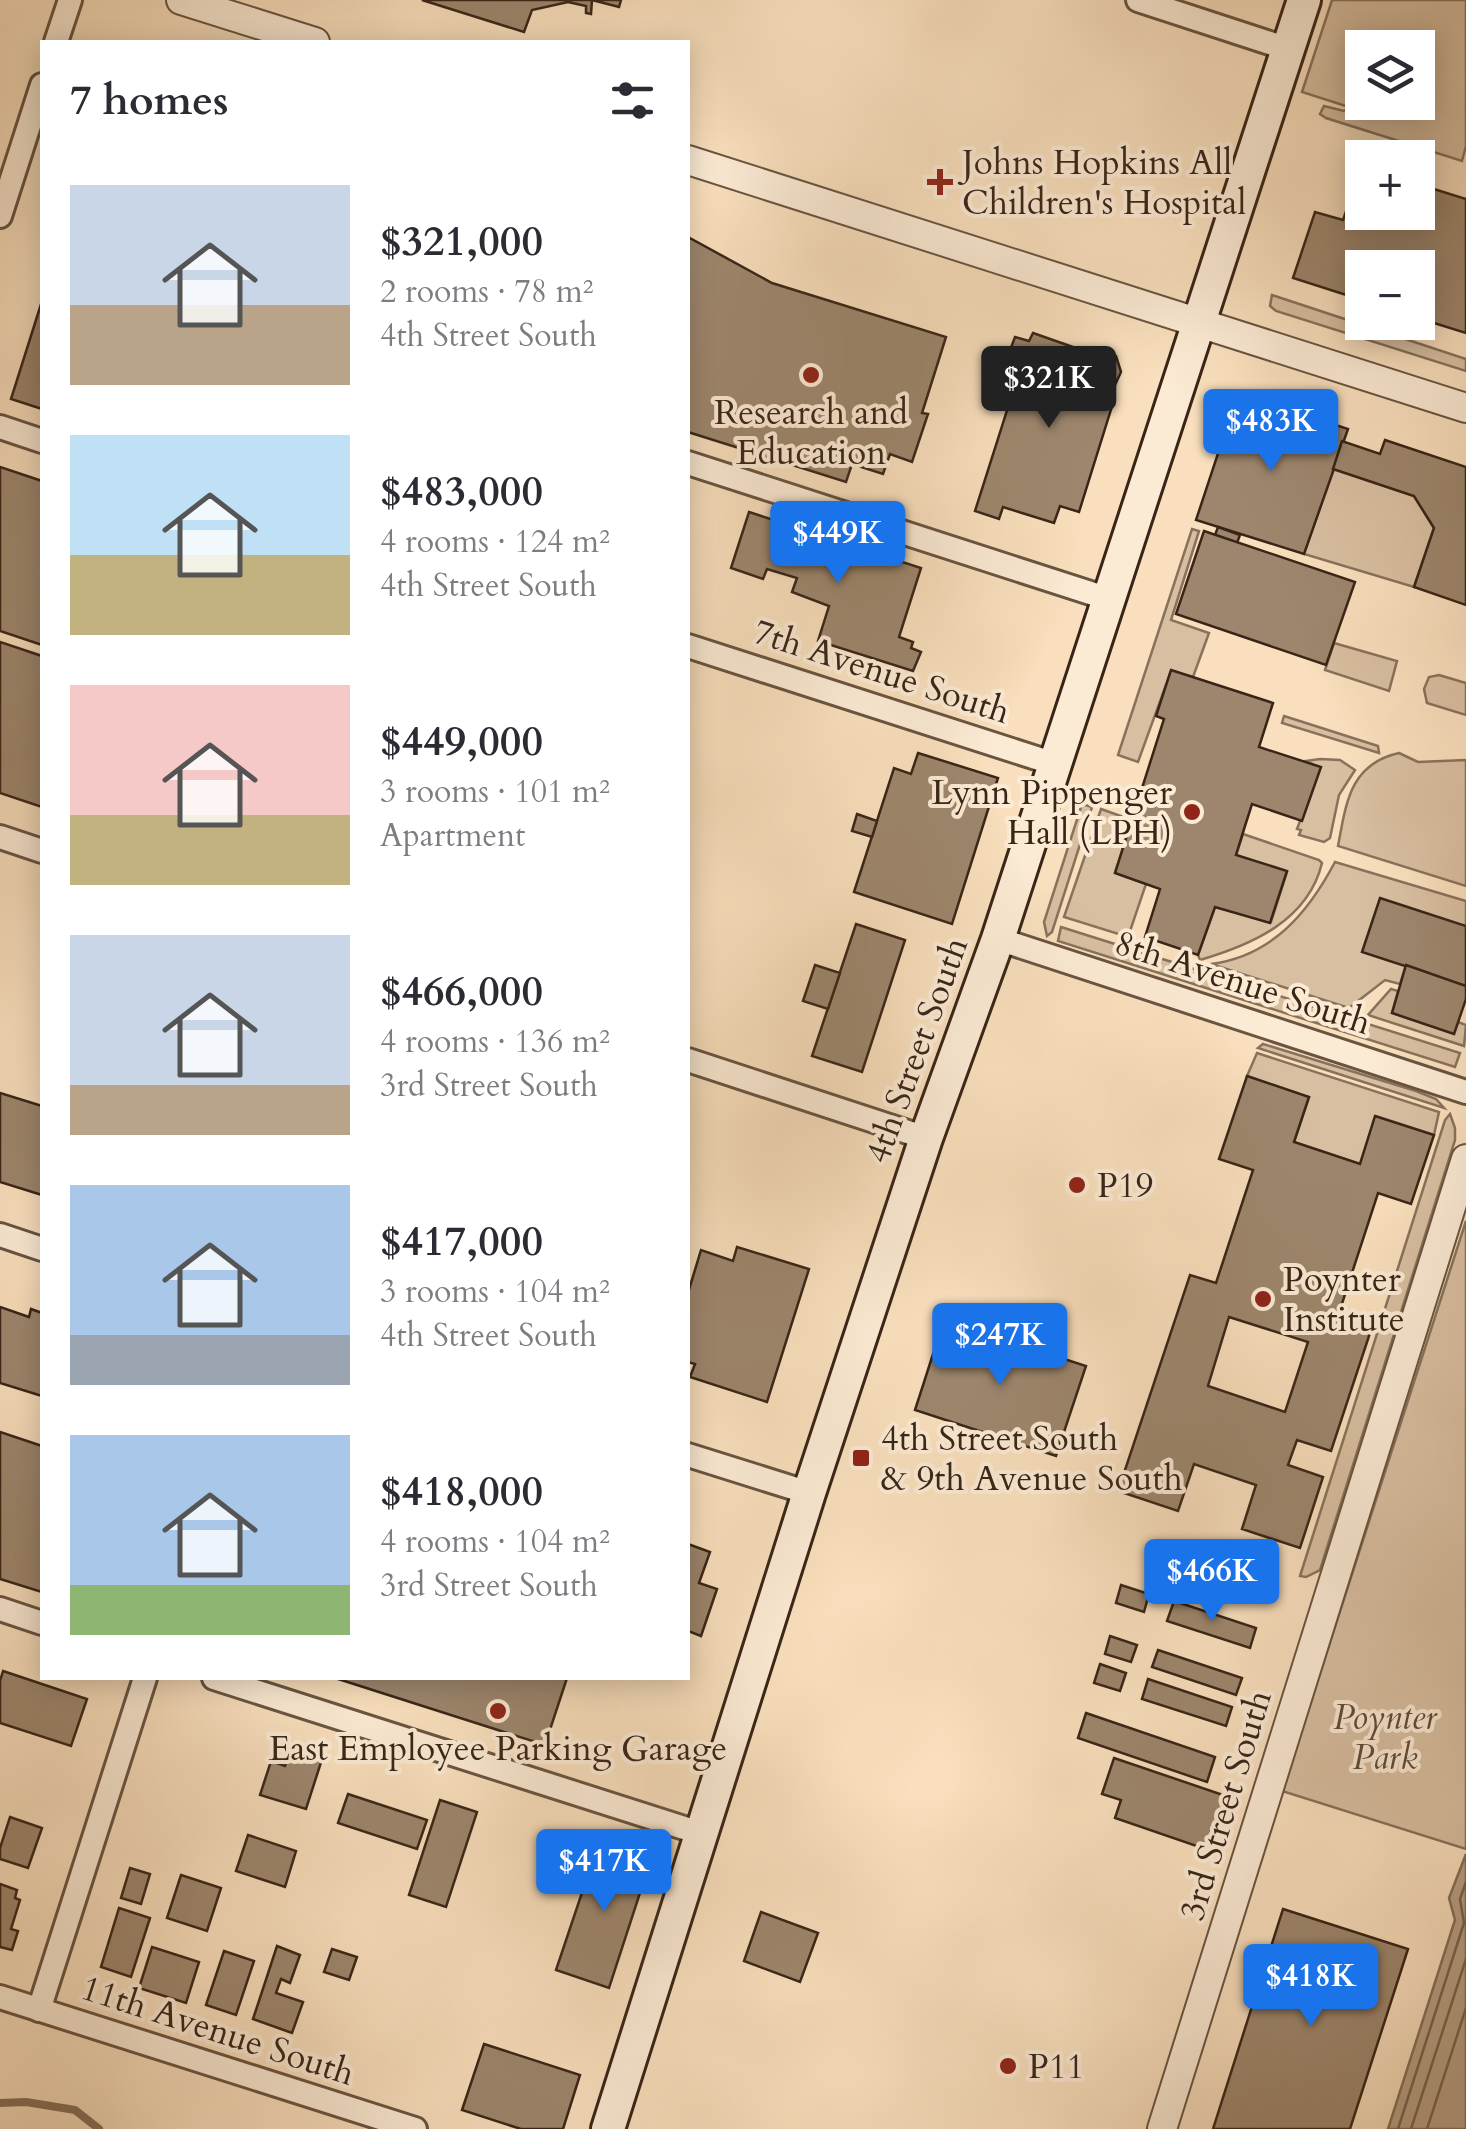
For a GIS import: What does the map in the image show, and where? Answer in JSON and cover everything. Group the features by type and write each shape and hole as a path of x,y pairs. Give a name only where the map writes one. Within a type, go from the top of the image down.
{"main road":[{"name":"4th Street South","path":"608,2129 808,1493 926,1138 998,938 1304,0"}],"street":[{"path":"57,40 70,0"},
{"path":"180,0 308,40"},
{"path":"1138,0 1288,48"},
{"path":"0,216 40,91"},
{"path":"690,161 1466,408"},
{"path":"0,427 40,439"},
{"path":"690,464 1108,599"},
{"name":"7th Avenue South","path":"690,647 1055,764"},
{"path":"0,837 40,850"},
{"name":"8th Avenue South","path":"998,938 1466,1092"},
{"path":"690,1061 926,1138"},
{"name":"3rd Street South","path":"1162,2129 1466,1159"},
{"path":"0,1235 40,1248"},
{"path":"690,1456 808,1493"},
{"path":"0,1609 40,1622"},
{"path":"39,2010 144,1680"},
{"path":"220,1680 703,1834"},
{"name":"11th Avenue South","path":"0,1997 415,2129"}],"green space":[{"path":"1332,0 1466,0 1466,146 1462,161 1435,152 1435,140 1396,140 1320,114 1324,106 1345,110 1345,120 1435,120 1435,30 1345,30 1345,106 1302,92"},
{"path":"1272,295 1345,319 1345,333 1276,311 1270,306"},
{"path":"1368,340 1408,340 1466,359 1466,371"},
{"path":"1333,469 1414,496 1434,528 1414,587 1304,554"},
{"path":"1192,529 1199,531 1171,620 1209,633 1193,677 1171,671 1138,762 1118,755"},
{"path":"1334,643 1397,661 1389,691 1325,670"},
{"path":"1439,675 1466,683 1466,715 1427,703 1424,689 1429,677"},
{"path":"1284,716 1378,746 1379,753 1282,723"},
{"path":"1399,753 1418,762 1466,760 1466,886 1338,846 1348,801 1360,776 1382,758"},
{"path":"1340,760 1355,770 1339,795 1330,838 1324,842 1299,835 1301,830 1297,829 1320,768 1306,761"},
{"path":"1082,804 1092,807 1052,932 1047,936 1044,922"},
{"path":"1101,809 1132,820 1115,873 1146,884 1128,937 1064,917"},
{"path":"1243,834 1322,863 1304,901 1275,928 1239,947 1200,960 1198,955 1215,907 1271,922 1287,872 1236,855"},
{"path":"1335,862 1466,901 1466,926 1406,965 1400,984 1385,980 1349,1008 1211,964 1252,952 1286,929 1313,898"},
{"path":"1061,927 1460,1053 1455,1067 1058,941"},
{"path":"1391,989 1398,991 1392,1013 1454,1034 1458,1022 1466,1025 1464,1046 1368,1015"},
{"path":"1263,1044 1416,1091 1436,1099 1444,1108 1258,1048"},
{"path":"1257,1053 1439,1112 1434,1135 1376,1116 1360,1164 1294,1142 1309,1097 1247,1076"},
{"path":"1450,1114 1455,1140 1320,1570 1300,1576 1445,1120"},
{"name":"Poynter Park","path":"1466,1221 1466,1849 1282,1791"}],"water":[{"path":"1466,1854 1466,2129 1388,2129 1455,1920 1449,1898"}],"building":[{"path":"422,0 592,0 591,14 586,13 586,6 568,2 532,10 524,32"},
{"path":"592,0 621,0 619,7"},
{"path":"1435,189 1466,199 1466,333 1435,323 1435,250 1345,250 1345,295 1293,278 1315,212 1343,220 1345,214 1345,230 1435,230"},
{"name":"Research and Education","path":"690,238 772,283 946,337 922,413 928,414 912,462 890,454 883,474 852,464 846,482 690,433"},
{"path":"40,307 40,408 11,399"},
{"path":"1033,333 1076,348 1073,358 1083,361 1094,351 1109,351 1116,356 1121,372 1115,385 1098,390 1096,397 1113,403 1079,512 1060,506 1054,523 1003,507 999,519 975,511 1024,357 1009,353 1015,337 1029,341"},
{"path":"1238,393 1348,429 1304,554 1196,520"},
{"path":"1385,440 1466,467 1466,605 1414,587 1434,528 1414,496 1333,469 1342,441 1380,454"},
{"path":"0,467 40,480 40,644 0,631"},
{"path":"749,512 921,568 899,637 913,642 911,648 921,652 913,671 818,641 829,606 792,592 797,578 767,569 763,579 731,568"},
{"path":"1218,527 1240,535 1237,543 1215,535"},
{"path":"1204,531 1355,582 1326,665 1176,614"},
{"path":"0,642 40,655 40,806 0,793"},
{"name":"Lynn Pippenger Hall (LPH)","path":"1171,670 1273,703 1259,747 1321,767 1302,821 1252,804 1236,855 1287,871 1270,923 1215,907 1198,955 1145,937 1160,889 1115,873 1164,719 1156,716"},
{"path":"918,753 998,778 952,924 854,892 894,768 911,774"},
{"path":"857,814 877,821 872,837 852,831"},
{"path":"1380,898 1466,926 1466,986 1362,952"},
{"path":"856,924 905,940 862,1072 812,1056"},
{"path":"815,965 840,973 828,1009 803,1001"},
{"path":"1406,965 1466,986 1466,999 1454,1034 1392,1013"},
{"name":"Poynter Institute","path":"1247,1076 1309,1097 1294,1142 1360,1164 1375,1116 1434,1135 1411,1204 1378,1193 1337,1319 1371,1330 1331,1451 1297,1440 1288,1465 1323,1477 1300,1548 1242,1529 1256,1485 1194,1464 1178,1511 1118,1491 1190,1275 1216,1283 1253,1170 1219,1159","holes":["1229,1317 1308,1342 1285,1412 1208,1386"]},
{"path":"0,1093 40,1105 40,1194 0,1182"},
{"path":"737,1247 809,1269 767,1402 690,1377 695,1364 690,1363 690,1286 701,1250 733,1261"},
{"path":"0,1307 29,1317 31,1309 40,1312 40,1395 0,1383"},
{"path":"944,1320 1086,1366 1056,1456 915,1410"},
{"path":"0,1432 40,1445 40,1591 0,1579"},
{"path":"690,1545 710,1552 699,1583 717,1589 701,1636 690,1632"},
{"path":"1121,1585 1149,1594 1144,1612 1116,1603"},
{"path":"1174,1601 1256,1628 1250,1648 1167,1621"},
{"path":"1110,1636 1137,1645 1131,1662 1105,1654"},
{"path":"1158,1650 1242,1678 1236,1695 1152,1667"},
{"path":"1100,1664 1126,1673 1120,1691 1094,1683"},
{"path":"3,1671 87,1699 71,1746 0,1723"},
{"path":"1148,1679 1232,1707 1226,1726 1142,1699"},
{"name":"East Employee Parking Garage","path":"341,1680 566,1680 545,1745"},
{"path":"1086,1713 1215,1757 1207,1782 1078,1738"},
{"path":"293,1743 324,1753 306,1809 260,1795 271,1761 285,1766"},
{"path":"1114,1758 1226,1796 1208,1850 1115,1818 1121,1800 1102,1794"},
{"path":"348,1794 427,1820 417,1849 338,1823"},
{"path":"440,1800 477,1812 446,1907 409,1895"},
{"path":"10,1817 42,1828 28,1868 0,1859"},
{"path":"248,1835 296,1851 285,1887 236,1871"},
{"path":"600,1839 652,1856 609,1988 556,1970"},
{"path":"130,1868 150,1874 141,1904 121,1898"},
{"path":"181,1875 221,1888 207,1931 167,1918"},
{"path":"0,1884 17,1890 15,1898 20,1900 11,1929 18,1931 12,1950 0,1947"},
{"path":"119,1908 150,1918 131,1977 101,1967"},
{"path":"1283,1909 1408,1949 1350,2129 1213,2129"},
{"path":"761,1912 818,1933 800,1982 744,1961"},
{"path":"277,1946 300,1955 290,1983 281,1979 276,1993 303,2002 292,2033 253,2019"},
{"path":"152,1947 199,1962 186,2003 139,1988"},
{"path":"332,1949 357,1957 349,1980 324,1972"},
{"path":"224,1951 254,1961 236,2015 206,2005"},
{"path":"484,2044 580,2075 563,2129 521,2129 462,2110"}],"waterway":[{"path":"0,2103 26,2102 75,2110 99,2129"}],"place":[{"name":"Johns Hopkins All Children's Hospital","path":"940,182"},
{"name":"Research and Education","path":"811,375"},
{"name":"Lynn Pippenger Hall (LPH)","path":"1192,812"},
{"name":"P19","path":"1077,1185"},
{"name":"Poynter Institute","path":"1263,1299"},
{"name":"4th Street South & 9th Avenue South","path":"861,1458"},
{"name":"East Employee Parking Garage","path":"498,1711"},
{"name":"P11","path":"1008,2066"}]}
